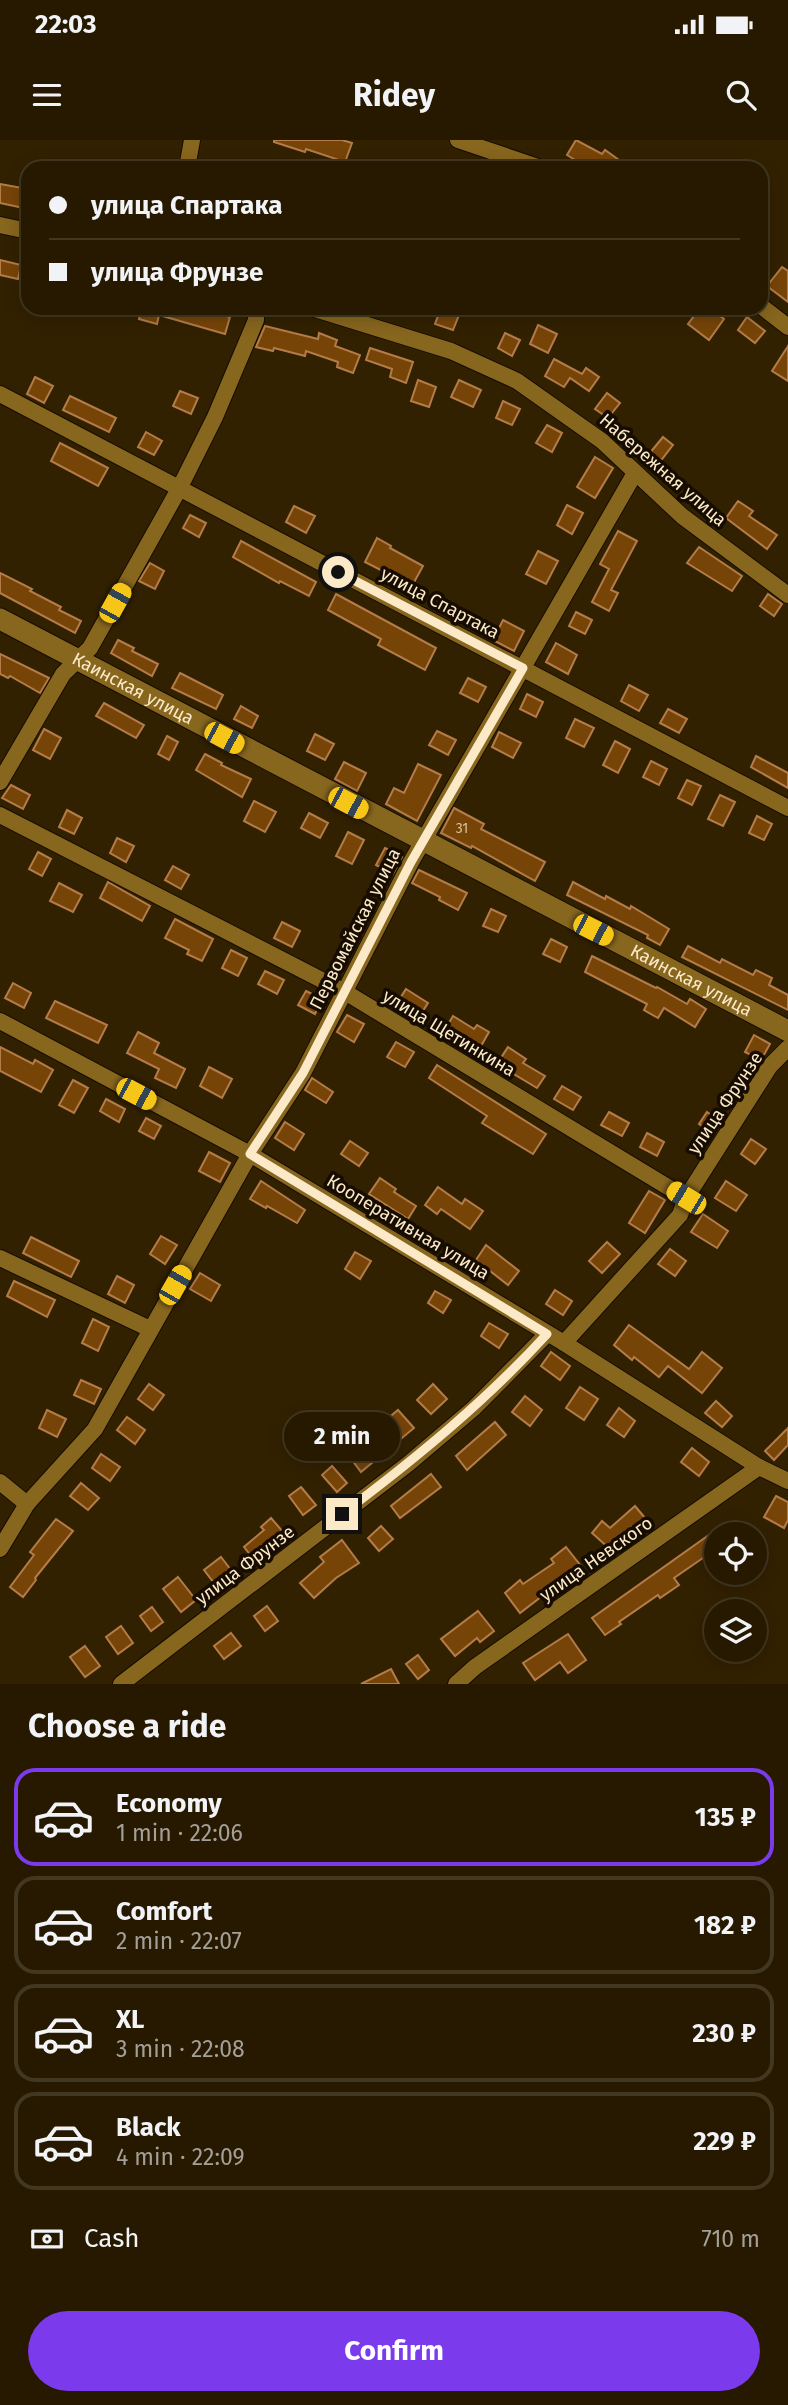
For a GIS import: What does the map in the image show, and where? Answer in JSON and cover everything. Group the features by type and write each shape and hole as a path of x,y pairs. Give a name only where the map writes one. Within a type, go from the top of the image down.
{"main road":[{"name":"Каинская улица","path":"0,620 788,1031"}],"street":[{"path":"188,161 192,140"},
{"path":"458,140 520,161"},
{"path":"0,225 21,230"},
{"path":"768,311 788,327"},
{"path":"0,782 63,674 90,648 179,489 215,417 256,315"},
{"name":"Набережная улица","path":"335,315 451,351 517,381 602,441 682,516 788,595"},
{"name":"улица Спартака","path":"0,394 788,808"},
{"name":"Первомайская улица","path":"0,1549 27,1503 95,1429 250,1154 303,1073 422,842 635,473"},
{"name":"улица Щетинкина","path":"0,815 345,992 686,1198"},
{"name":"Кооперативная улица","path":"0,1021 250,1154 564,1343 760,1467 787,1479"},
{"name":"улица Фрунзе","path":"564,1343 680,1215 686,1198 770,1066 788,1048"},
{"path":"0,1258 150,1329"},
{"name":"улица Фрунзе","path":"121,1684 408,1464 474,1408 547,1334"},
{"name":"улица Невского","path":"456,1684 475,1667 760,1467"},
{"path":"0,1482 27,1503"}],"building":[{"path":"342,140 352,143 345,161 342,161 274,142"},
{"path":"576,140 602,154 605,150 619,160 577,161 567,155"},
{"path":"0,184 21,188 21,208 0,203"},
{"path":"0,260 21,265 18,279 0,275"},
{"path":"782,267 788,271 788,302 768,287"},
{"path":"140,315 159,315 157,324 139,319"},
{"path":"159,315 230,317 225,334"},
{"path":"438,315 459,315 453,330 435,324"},
{"path":"695,315 719,315 724,319 709,340 688,324"},
{"path":"747,317 765,331 755,343 738,330"},
{"path":"538,325 557,334 548,353 530,344"},
{"path":"265,326 318,339 319,333 337,340 335,346 360,355 353,373 337,367 338,362 306,351 305,356 274,348 273,351 256,347"},
{"path":"505,333 520,340 512,356 498,348"},
{"path":"788,346 788,381 772,371"},
{"path":"370,348 413,362 406,383 390,377 392,369 366,360"},
{"path":"554,359 582,374 586,368 599,377 589,391 570,378 564,387 545,376"},
{"path":"35,377 53,386 44,403 27,394"},
{"path":"418,380 436,387 429,407 411,401"},
{"path":"459,380 481,390 473,407 451,397"},
{"path":"180,391 198,398 191,414 173,406"},
{"path":"607,393 620,403 608,418 595,409"},
{"path":"70,396 116,418 109,432 63,410"},
{"path":"503,401 520,409 512,425 496,418"},
{"path":"547,425 562,433 552,452 536,443"},
{"path":"146,432 162,441 154,455 138,447"},
{"path":"663,437 673,445 659,463 649,454"},
{"path":"60,443 108,468 98,486 51,461"},
{"path":"595,457 613,468 595,498 577,487"},
{"path":"738,501 753,511 749,516 777,535 767,549 726,518"},
{"path":"567,505 583,513 572,534 557,525"},
{"path":"294,506 315,516 306,533 286,522"},
{"path":"190,515 206,523 199,537 183,528"},
{"path":"618,531 637,541 611,590 618,593 609,611 592,602 609,569 600,564"},
{"path":"377,538 423,566 412,586 365,562"},
{"path":"241,541 316,582 309,596 280,581 279,583 233,557"},
{"path":"699,547 742,576 732,591 687,563"},
{"path":"538,551 558,561 546,584 526,574"},
{"path":"150,563 164,571 155,589 139,581"},
{"path":"0,573 32,589 30,591 81,621 75,633 0,593"},
{"path":"336,594 436,648 425,670 378,645 381,639 328,610"},
{"path":"768,594 782,604 774,616 760,606"},
{"path":"576,612 592,620 585,634 569,626"},
{"path":"503,620 524,631 514,651 493,640"},
{"path":"118,640 134,648 132,651 158,664 152,676 111,653"},
{"path":"556,643 577,655 568,674 546,662"},
{"path":"0,654 49,678 40,693 10,676 8,678 0,674"},
{"path":"180,673 223,695 216,709 172,688"},
{"path":"468,678 486,687 478,702 460,693"},
{"path":"629,685 648,695 639,711 621,701"},
{"path":"527,694 543,702 536,717 520,709"},
{"path":"104,703 144,725 136,738 96,716"},
{"path":"241,706 258,716 252,728 234,719"},
{"path":"668,709 687,719 679,733 660,723"},
{"path":"575,719 594,728 584,747 566,738"},
{"path":"44,729 61,738 50,759 33,750"},
{"path":"437,731 456,740 448,755 429,745"},
{"path":"499,732 521,743 513,758 492,747"},
{"path":"315,734 334,744 325,760 307,751"},
{"path":"167,736 178,742 169,760 158,754"},
{"path":"615,741 630,749 618,773 603,765"},
{"path":"205,754 251,779 242,797 196,770"},
{"path":"756,756 788,773 788,788 751,767"},
{"path":"651,761 667,769 659,785 643,777"},
{"path":"344,762 366,773 357,791 335,779"},
{"path":"418,764 441,775 417,821 386,804 394,788 404,793"},
{"path":"687,780 701,786 692,805 678,798"},
{"path":"11,785 30,795 23,809 2,798"},
{"path":"720,795 735,802 723,826 708,819"},
{"path":"254,801 276,812 265,832 244,821"},
{"path":"454,808 484,824 481,829 545,862 535,881 472,846 471,848 441,833"},
{"path":"67,810 82,818 74,834 59,827"},
{"path":"309,813 328,823 320,838 301,828"},
{"path":"757,816 772,824 764,840 749,833"},
{"path":"348,832 364,840 352,864 336,856"},
{"path":"117,838 134,846 126,862 110,853"},
{"path":"385,848 402,857 393,874 376,865"},
{"path":"38,852 51,859 42,876 29,869"},
{"path":"173,866 189,875 181,889 165,880"},
{"path":"419,870 467,893 458,910 412,883"},
{"path":"108,882 150,906 142,921 100,898"},
{"path":"573,882 605,899 606,896 630,909 631,906 669,929 660,945 647,938 648,935 567,895"},
{"path":"59,883 82,895 73,912 50,901"},
{"path":"491,909 506,916 498,932 483,926"},
{"path":"175,919 213,939 202,961 187,954 189,950 165,938"},
{"path":"282,922 300,931 292,947 274,938"},
{"path":"551,939 567,947 560,962 543,954"},
{"path":"688,946 720,963 722,959 753,975 756,970 772,978 769,985 788,995 788,1010 682,957"},
{"path":"231,950 247,958 238,976 222,968"},
{"path":"592,956 687,1004 690,999 706,1009 695,1027 664,1008 658,1018 644,1010 647,1004 585,972"},
{"path":"265,971 284,980 277,994 258,984"},
{"path":"13,983 31,993 24,1008 5,998"},
{"path":"406,989 428,1003 419,1017 397,1003"},
{"path":"306,991 322,999 315,1014 298,1005"},
{"path":"55,1001 107,1025 98,1043 46,1018"},
{"path":"347,1015 364,1024 354,1042 337,1032"},
{"path":"453,1016 474,1029 477,1025 489,1032 477,1053 444,1031"},
{"path":"138,1032 159,1043 154,1053 185,1069 176,1088 155,1078 159,1069 127,1053"},
{"path":"754,1035 770,1044 761,1060 745,1052"},
{"path":"396,1042 414,1052 405,1067 387,1057"},
{"path":"0,1047 33,1064 35,1060 53,1070 41,1092 0,1071"},
{"path":"508,1047 526,1059 523,1063 545,1076 537,1088 497,1064"},
{"path":"437,1065 546,1134 533,1154 482,1123 487,1116 429,1078"},
{"path":"209,1067 232,1079 222,1098 200,1086"},
{"path":"312,1078 333,1092 326,1103 305,1090"},
{"path":"73,1080 88,1088 74,1113 59,1105"},
{"path":"562,1086 581,1097 573,1110 554,1099"},
{"path":"106,1099 125,1109 119,1122 100,1111"},
{"path":"609,1112 629,1123 622,1136 601,1125"},
{"path":"707,1112 722,1122 714,1134 699,1124"},
{"path":"146,1118 161,1126 154,1139 139,1131"},
{"path":"285,1122 304,1134 294,1150 275,1138"},
{"path":"647,1133 664,1142 657,1156 640,1147"},
{"path":"751,1139 766,1149 755,1164 741,1154"},
{"path":"350,1141 368,1153 359,1166 341,1154"},
{"path":"209,1152 230,1163 220,1182 199,1171"},
{"path":"380,1178 396,1189 394,1192 416,1206 408,1219 369,1194"},
{"path":"261,1181 305,1210 297,1223 250,1199"},
{"path":"726,1181 747,1195 736,1211 715,1198"},
{"path":"438,1187 462,1204 465,1199 483,1211 470,1229 441,1209 437,1214 425,1205"},
{"path":"649,1191 665,1200 645,1233 629,1223"},
{"path":"703,1214 728,1231 717,1248 691,1232"},
{"path":"161,1236 177,1245 165,1264 150,1254"},
{"path":"31,1237 79,1261 71,1277 23,1253"},
{"path":"607,1242 620,1254 602,1273 589,1261"},
{"path":"486,1245 519,1271 508,1285 476,1260"},
{"path":"670,1249 686,1261 675,1276 658,1264"},
{"path":"355,1252 371,1261 360,1279 345,1269"},
{"path":"200,1273 220,1285 211,1301 190,1289"},
{"path":"117,1276 134,1285 125,1303 108,1294"},
{"path":"14,1281 55,1300 47,1317 7,1296"},
{"path":"555,1290 572,1301 563,1315 546,1304"},
{"path":"435,1291 451,1300 443,1313 428,1303"},
{"path":"93,1319 109,1327 98,1351 82,1343"},
{"path":"489,1323 508,1334 499,1348 481,1336"},
{"path":"629,1325 689,1369 702,1352 722,1368 702,1393 668,1366 659,1377 614,1345"},
{"path":"551,1352 570,1366 560,1380 541,1366"},
{"path":"81,1380 101,1389 94,1404 74,1395"},
{"path":"149,1384 164,1395 153,1410 138,1399"},
{"path":"433,1384 447,1399 431,1414 417,1400"},
{"path":"580,1387 598,1399 584,1420 566,1408"},
{"path":"525,1396 542,1410 530,1426 512,1412"},
{"path":"716,1401 732,1416 722,1427 705,1413"},
{"path":"619,1408 635,1421 624,1437 607,1425"},
{"path":"47,1410 66,1419 57,1437 39,1428"},
{"path":"398,1410 414,1428 361,1472 349,1456 377,1434 374,1430"},
{"path":"127,1417 145,1430 135,1444 117,1430"},
{"path":"495,1422 506,1435 467,1470 456,1456"},
{"path":"788,1428 788,1445 774,1460 765,1451"},
{"path":"692,1448 709,1462 699,1476 681,1462"},
{"path":"101,1454 120,1467 110,1481 92,1468"},
{"path":"332,1466 347,1483 337,1492 322,1475"},
{"path":"431,1474 441,1487 400,1518 391,1506"},
{"path":"81,1483 99,1498 88,1510 70,1496"},
{"path":"301,1487 316,1505 303,1515 289,1496"},
{"path":"776,1496 788,1502 788,1520 784,1528 764,1517"},
{"path":"635,1506 645,1518 631,1530 630,1528 611,1550 592,1533 602,1521 610,1528"},
{"path":"271,1518 284,1533 252,1557 244,1547 264,1530 261,1527"},
{"path":"56,1519 73,1531 23,1597 10,1587 34,1555 30,1552"},
{"path":"381,1526 393,1539 379,1551 368,1538"},
{"path":"704,1539 704,1557 674,1578 679,1585 660,1598 658,1595 605,1635 592,1618"},
{"path":"342,1540 359,1563 336,1578 314,1598 300,1583 324,1562 320,1557"},
{"path":"566,1547 581,1566 520,1613 505,1593 520,1580 523,1584 554,1563 551,1559"},
{"path":"221,1557 231,1570 214,1583 204,1570"},
{"path":"178,1577 196,1600 181,1612 163,1589"},
{"path":"267,1606 278,1621 265,1631 254,1616"},
{"path":"152,1607 163,1622 151,1631 140,1616"},
{"path":"478,1611 494,1631 480,1642 477,1638 455,1656 441,1639"},
{"path":"121,1626 133,1643 118,1654 106,1637"},
{"path":"231,1633 241,1646 224,1659 214,1646"},
{"path":"568,1634 586,1660 568,1673 560,1662 535,1680 523,1663"},
{"path":"85,1646 100,1666 85,1677 70,1657"},
{"path":"418,1655 429,1670 418,1679 406,1664"},
{"path":"391,1669 399,1684 361,1684"}],"route":[{"path":"338,572 523,668 411,862 303,1073 250,1154 547,1334 474,1408 408,1464 342,1514"}]}
